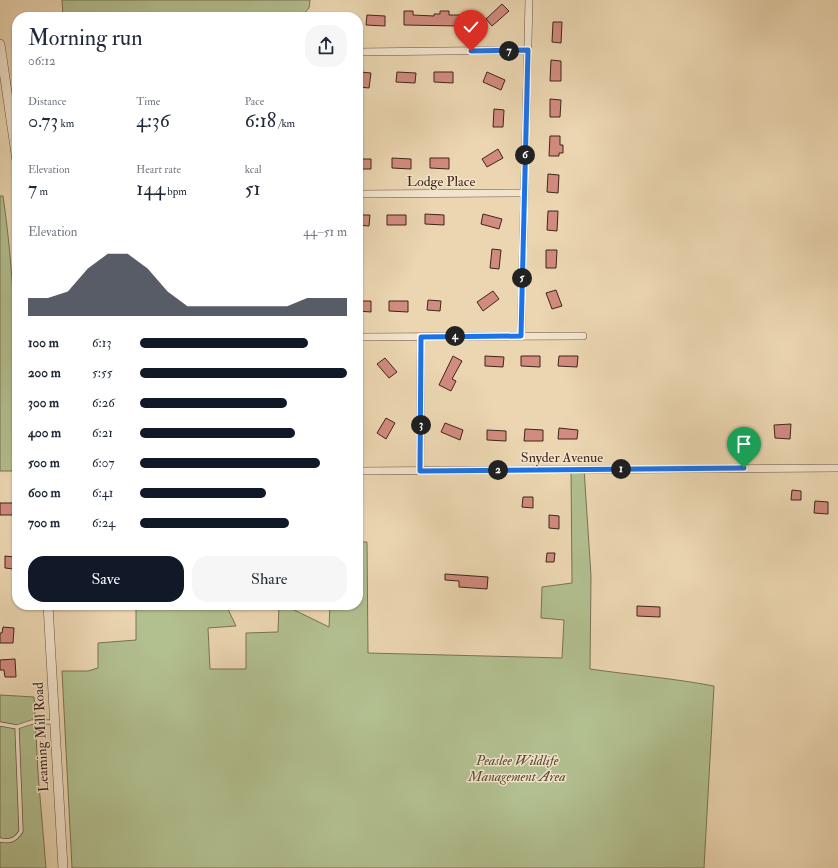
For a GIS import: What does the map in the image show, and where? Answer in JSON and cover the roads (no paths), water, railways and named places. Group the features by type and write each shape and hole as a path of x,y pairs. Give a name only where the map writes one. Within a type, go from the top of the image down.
{"street":[{"path":"521,336 529,0"},
{"path":"0,44 12,127"},
{"path":"363,52 528,50"},
{"name":"Lodge Place","path":"363,194 524,193"},
{"path":"363,337 583,336"},
{"path":"420,471 421,337"},
{"name":"Snyder Avenue","path":"363,471 838,468"},
{"name":"Leaming Mill Road","path":"48,610 63,868"}],"lane":[{"path":"0,724 17,727 32,722 54,722"},
{"path":"0,840 12,840 18,837 21,831 16,733 17,727"}],"park label":[{"name":"Peaslee Wildlife Management Area","path":"517,768"}]}
